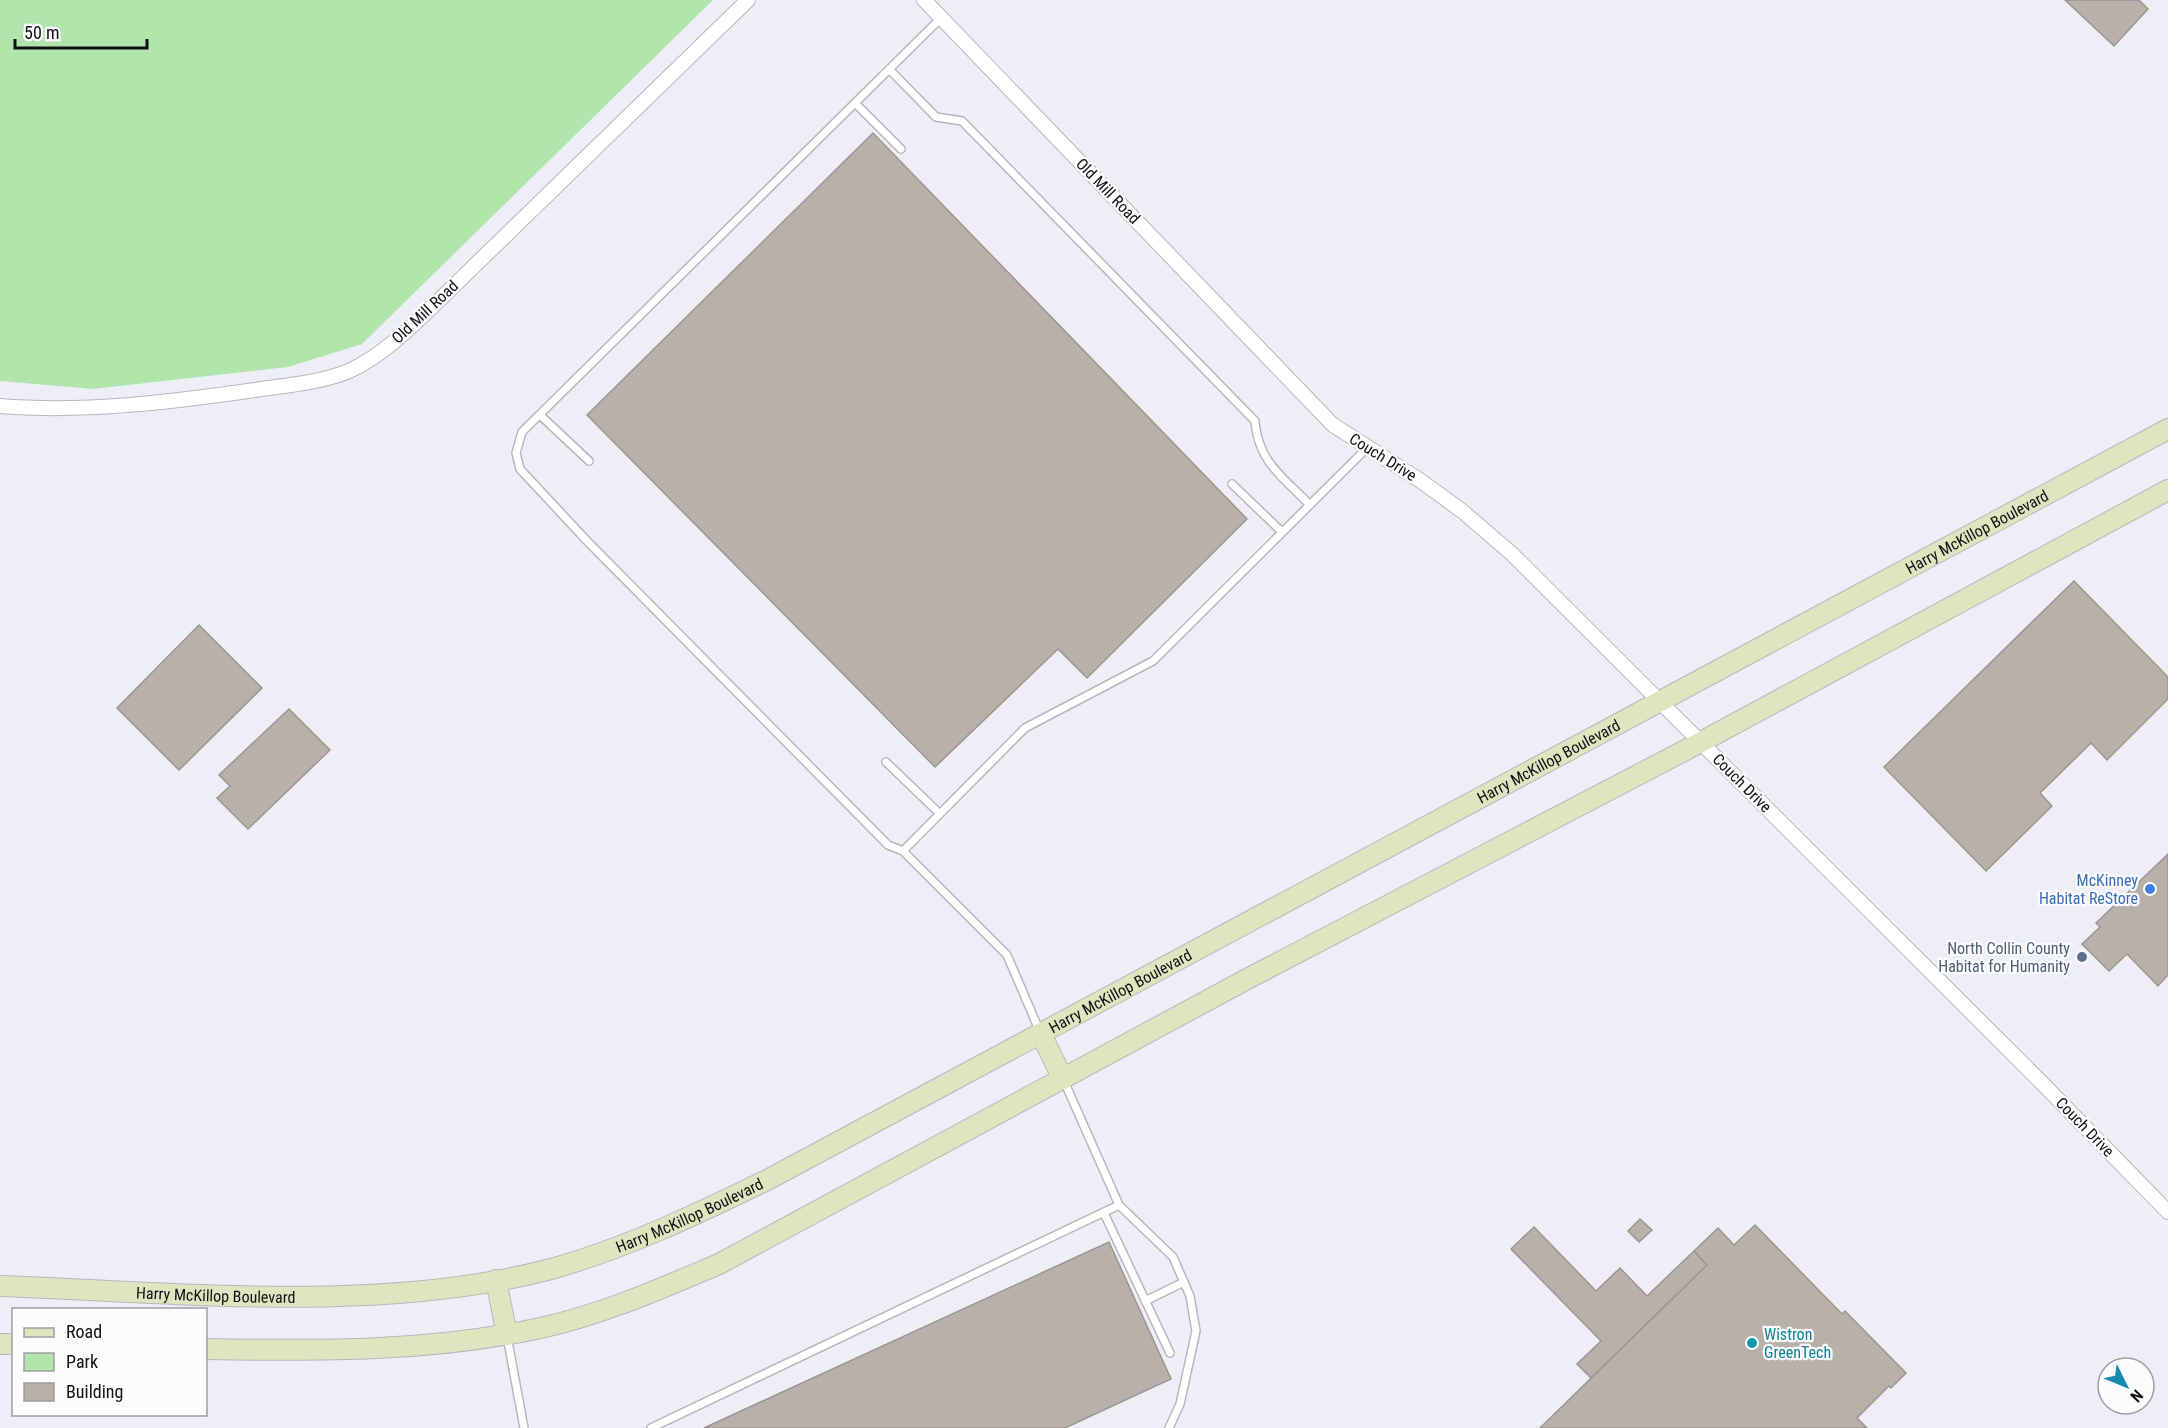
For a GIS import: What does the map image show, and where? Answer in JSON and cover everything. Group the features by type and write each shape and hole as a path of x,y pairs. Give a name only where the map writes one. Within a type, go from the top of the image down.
{"main road":[{"name":"Harry McKillop Boulevard","path":"0,1286 330,1296 398,1293 496,1280 590,1257 687,1219 769,1179 1041,1034 2168,429"},
{"path":"207,1349 382,1348 448,1343 507,1335 557,1324 634,1300 719,1264 1249,978 1701,742 2168,490"},
{"path":"1041,1034 1063,1079"},
{"path":"496,1280 507,1335"}],"street":[{"name":"Old Mill Road","path":"0,406 92,408 210,396 313,381 356,367 379,353 413,325 748,0"},
{"name":"Old Mill Road","path":"924,0 1292,382"},
{"name":"Couch Drive","path":"1292,382 1334,425 1421,481 1489,533 1701,742 2168,1212"}],"lane":[{"path":"941,18 522,432 516,453 519,469 587,541 888,845 903,851 1007,955 1041,1034"},
{"path":"889,69 936,117 962,121 1255,421 1256,437 1263,457 1310,505"},
{"path":"855,103 901,149"},
{"path":"540,415 589,462"},
{"path":"903,851 1025,729 1153,661 1367,448"},
{"path":"1232,484 1282,532"},
{"path":"886,762 939,813"},
{"path":"1063,1079 1119,1205 1173,1257 1190,1296 1196,1331 1180,1404 1169,1428"},
{"path":"651,1428 1119,1205"},
{"path":"1104,1213 1170,1353"},
{"path":"1145,1301 1184,1282"},
{"path":"507,1335 524,1428"}],"green space":[{"path":"0,0 713,0 362,344 288,367 93,389 0,381"}],"building":[{"path":"2065,0 2139,0 2148,9 2114,46"},
{"path":"873,133 1247,519 1087,678 1058,649 935,767 587,415"},
{"path":"2074,581 2168,677 2168,699 2107,760 2091,743 2040,793 2052,806 1986,871 1884,767"},
{"path":"199,625 262,688 179,770 117,708"},
{"path":"289,709 330,750 248,829 217,798 230,786 219,775"},
{"name":"McKinney Habitat ReStore","path":"2168,854 2168,975 2158,986 2127,954 2109,971 2082,944 2100,927 2096,923"},
{"path":"1640,1219 1652,1230 1639,1242 1628,1231"},
{"name":"Wistron GreenTech","path":"1755,1225 1842,1314 1845,1311 1906,1373 1891,1388 1889,1386 1857,1418 1867,1428 1540,1428 1707,1265 1694,1251 1718,1228 1734,1245"},
{"path":"1534,1227 1596,1291 1620,1268 1647,1296 1694,1251 1707,1265 1591,1378 1577,1364 1601,1341 1511,1249"},
{"path":"1109,1242 1171,1379 1065,1428 704,1428"}],"place":[{"name":"McKinney Habitat ReStore","path":"2150,889"},
{"name":"North Collin County Habitat for Humanity","path":"2082,957"},
{"name":"Wistron GreenTech","path":"1752,1343"}]}
